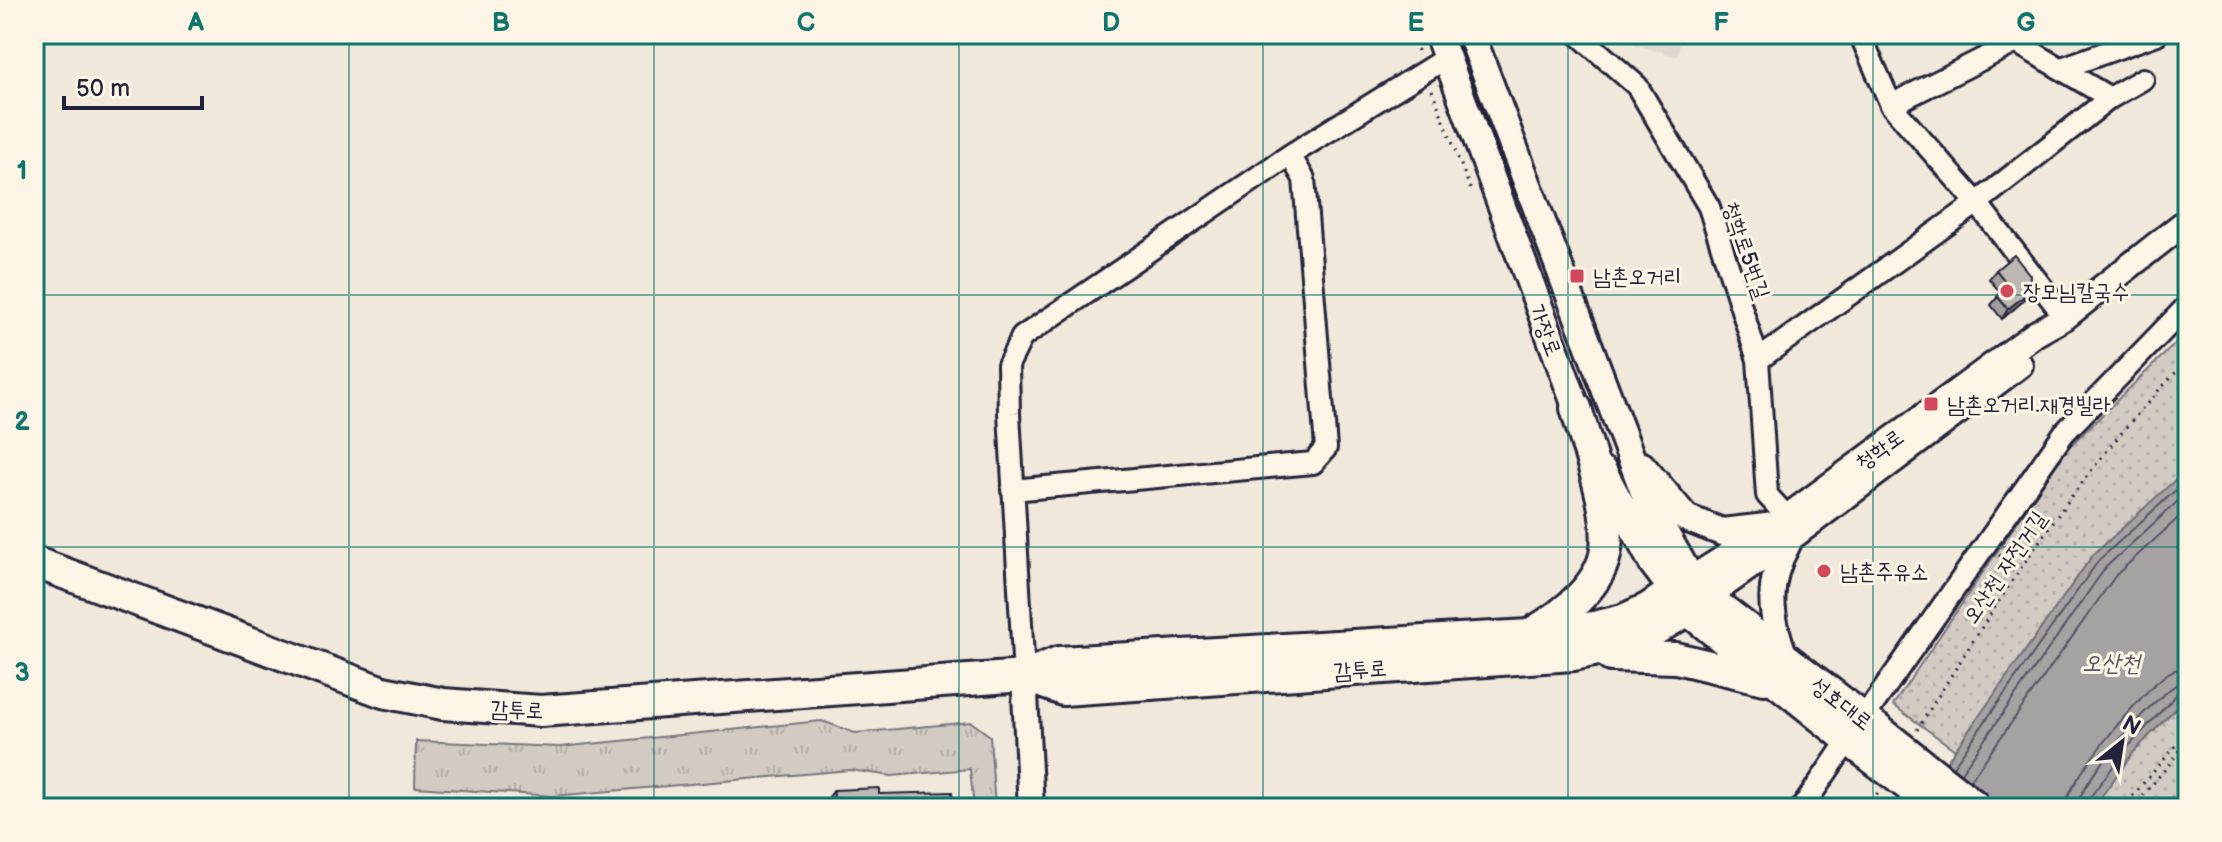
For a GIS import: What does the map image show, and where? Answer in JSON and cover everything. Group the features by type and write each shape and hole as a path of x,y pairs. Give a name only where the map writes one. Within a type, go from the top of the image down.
{"main road":[{"name":"가장로","path":"1471,34 1649,505 1690,595"},
{"name":"가장로","path":"1436,53 1609,485 1690,595"},
{"path":"1529,635 1558,618 1588,587 1606,549 1601,501 1576,408"},
{"path":"1618,424 1641,465 1686,518 1722,532 1785,527"},
{"name":"감투로","path":"34,562 383,692 443,704 541,711 1024,676 1059,662 1529,635 1623,620 1690,595"},
{"name":"성호대로","path":"1690,595 1781,671 1977,808"},
{"name":"감투로","path":"1024,676 1063,690 1573,655 1632,643 1690,595"},
{"path":"1573,655 1676,658 1781,671"},
{"name":"성호대로","path":"1873,736 1938,808"}],"street":[{"name":"청학로5번길","path":"1578,34 1637,86 1709,207 1758,360 1767,495 1785,527"},
{"path":"1860,34 1891,105 1977,203 2065,317"},
{"path":"2062,68 2157,34"},
{"path":"1891,105 2017,36 2110,98"},
{"path":"1031,808 1012,490 1008,365 1022,337 1436,53"},
{"path":"1758,360 1977,203 2110,98 2143,79"},
{"path":"1012,490 1313,463 1326,448 1304,179 1290,155"},
{"name":"청학로","path":"1690,595 2042,349 2065,317 2188,220"},
{"path":"1802,808 1873,736 2064,433 2188,305"},
{"path":"1781,671 1773,624 1771,582 1785,527"}],"path":[{"path":"1412,34 1436,53 1474,200"},
{"name":"오산천 자전거길","path":"1873,736 2018,569 2103,456 2188,360"},
{"path":"2122,808 2188,732"},
{"path":"2133,808 2188,741"},
{"path":"1868,808 1885,781"}],"shaded area":[{"path":"1621,34 1682,34 1677,57 1621,40"}],"green space":[{"path":"2188,331 2188,808 2035,808 1893,705 2066,450"},
{"path":"822,721 855,733 971,722 990,736 995,808 974,808 970,769 892,776 850,770 554,796 415,787 416,741 560,747"}],"water":[{"name":"오산천","path":"2188,468 2188,695 2133,753 2093,808 1914,808 2093,555"}],"building":[{"path":"2014,255 2030,275 2029,292 2008,309 1997,296 2009,286 1996,270"},
{"path":"879,788 879,794 952,792 954,808 833,808 834,790"},
{"path":"775,802 776,808 730,808 729,805"}],"place":[{"name":"남촌오거리","path":"1577,276"},
{"name":"장모님칼국수","path":"2007,291"},
{"name":"남촌오거리.재경빌라","path":"1931,404"},
{"name":"남촌주유소","path":"1824,571"}]}
